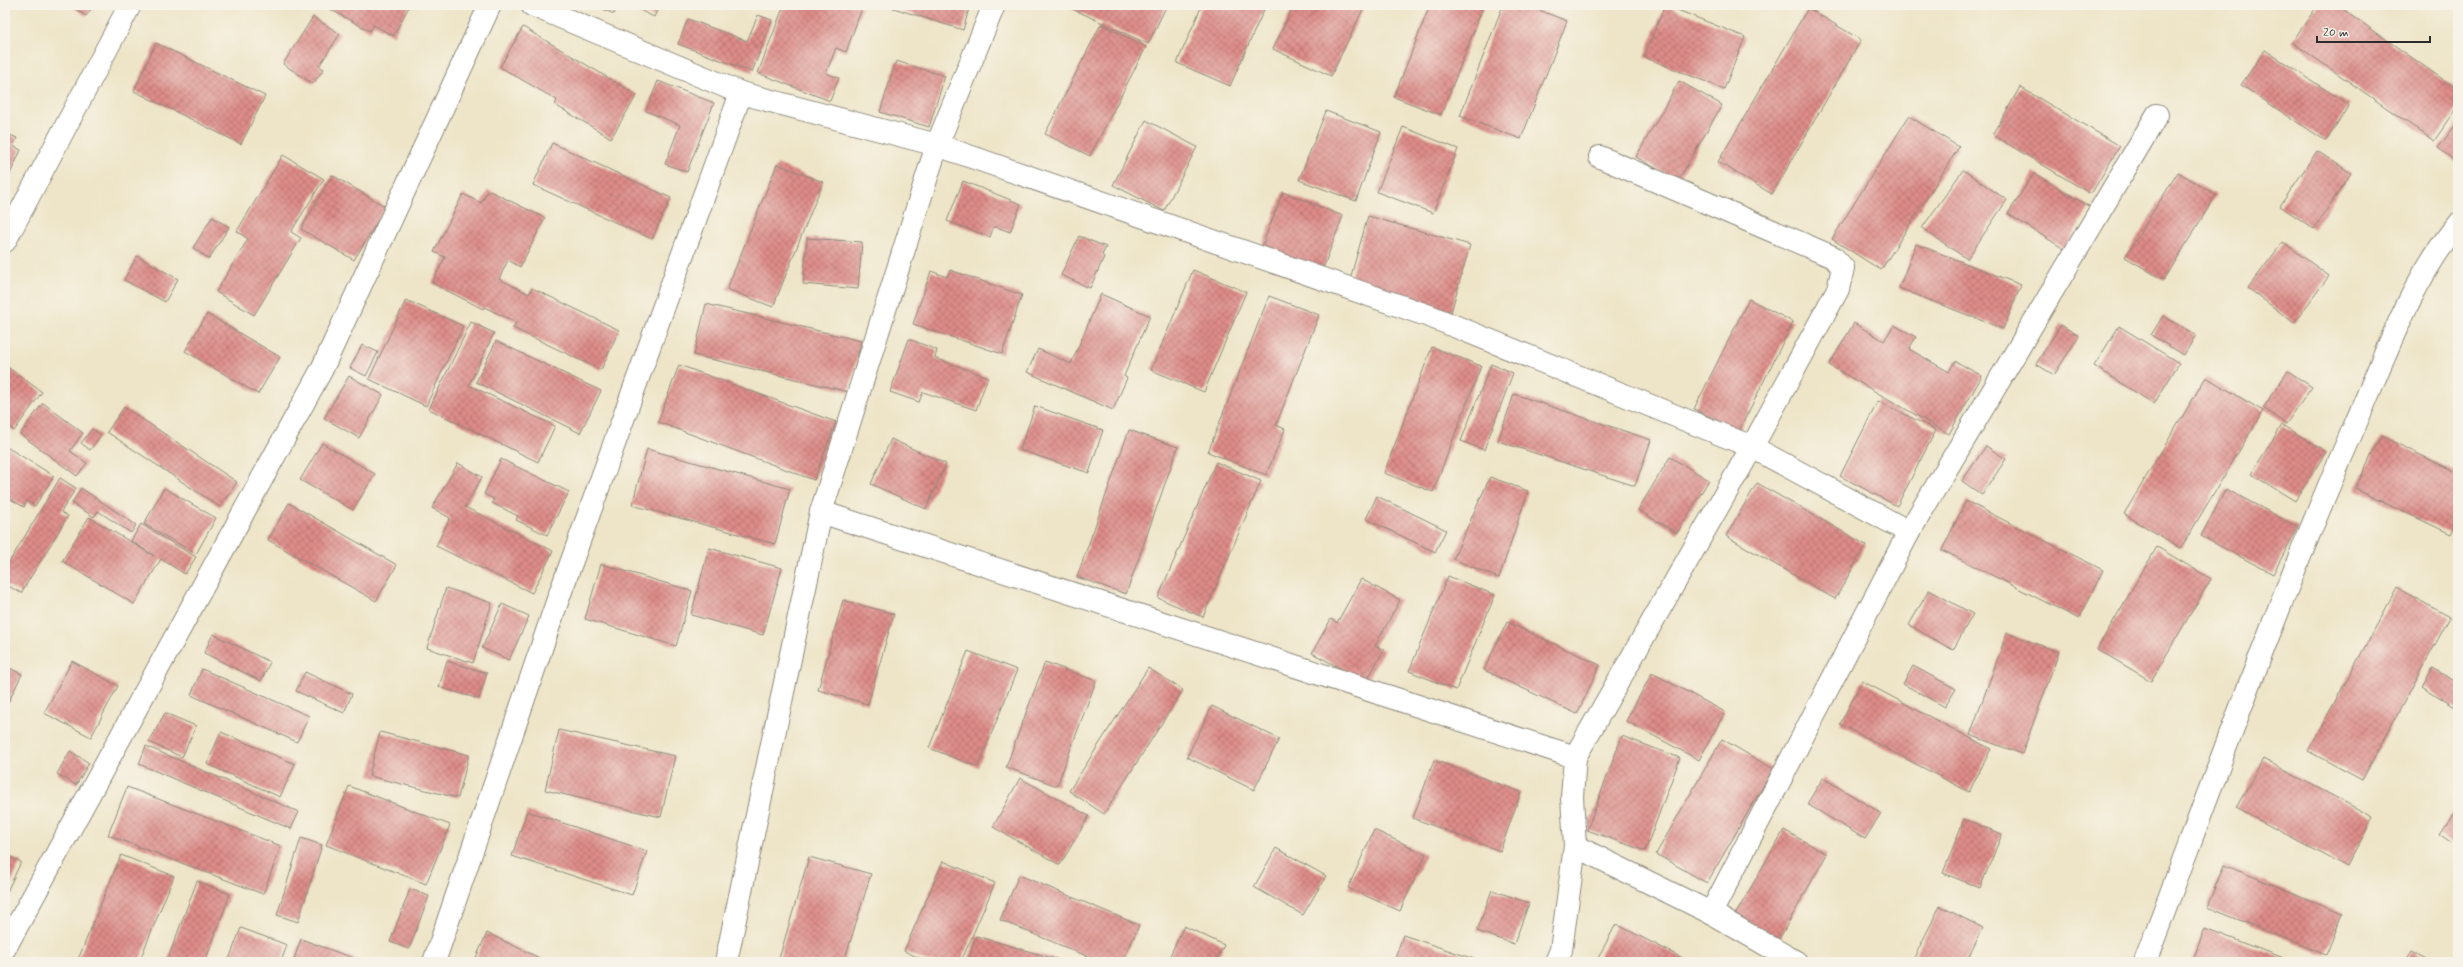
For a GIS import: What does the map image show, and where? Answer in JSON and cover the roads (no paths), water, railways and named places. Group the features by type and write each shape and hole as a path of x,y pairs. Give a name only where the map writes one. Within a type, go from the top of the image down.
{"street":[{"path":"5,241 130,5"},
{"path":"5,948 322,369 490,5"},
{"path":"726,962 821,512 936,145 994,5"},
{"path":"545,7 741,93 936,145 1432,317 1752,447 1909,532"},
{"path":"434,962 557,602 741,93"},
{"path":"1711,913 1909,532 2157,115"},
{"path":"1556,962 1561,950 1575,846 1572,798 1575,757 1752,447 1838,289 1843,268 1833,257 1600,157"},
{"path":"2145,962 2300,552 2402,318 2441,244 2458,224"},
{"path":"821,512 1575,757"},
{"path":"1575,846 1711,913 1796,962"}]}
